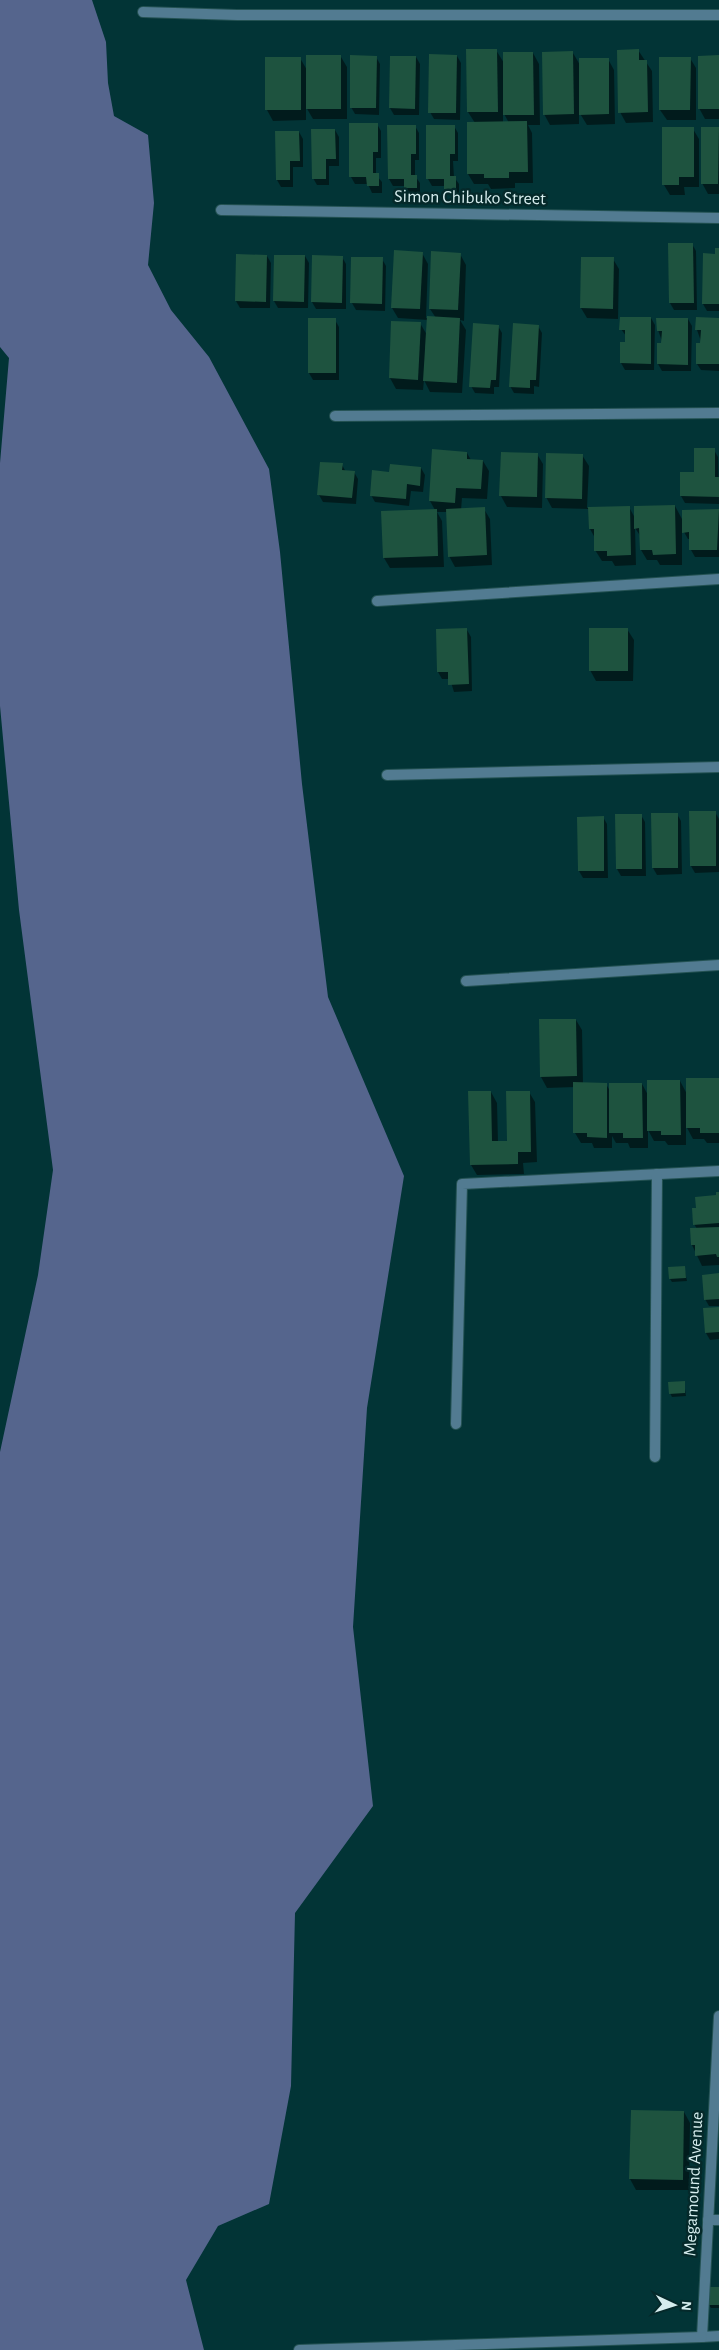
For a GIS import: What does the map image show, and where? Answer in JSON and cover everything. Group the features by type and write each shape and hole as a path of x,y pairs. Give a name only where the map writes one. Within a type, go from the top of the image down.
{"street":[{"path":"143,12 237,15 719,15"},
{"name":"Simon Chibuko Street","path":"221,210 719,218"},
{"path":"335,416 719,413"},
{"path":"377,601 719,580"},
{"path":"387,775 719,767"},
{"path":"466,981 719,966"},
{"path":"456,1424 462,1184 719,1171"},
{"path":"655,1457 657,1174"},
{"name":"Megamound Avenue","path":"702,2336 714,2220 719,2016"},
{"path":"299,2350 719,2336"}],"water":[{"path":"0,0 92,0 106,42 108,83 114,116 148,135 154,203 148,265 171,310 209,357 269,469 280,552 302,784 328,997 404,1176 367,1408 353,1627 373,1806 295,1913 291,2086 269,2204 218,2226 186,2280 204,2350 0,2350 0,1452 38,1275 53,1170 19,910 0,706 0,463 9,358 0,347"}],"building":[{"path":"466,49 497,49 498,112 467,112"},
{"path":"639,49 639,60 647,60 648,112 618,113 617,50"},
{"path":"573,51 574,114 543,115 542,52"},
{"path":"503,52 533,52 534,115 503,115"},
{"path":"429,54 457,55 456,113 428,113"},
{"path":"306,55 341,55 341,109 306,109"},
{"path":"350,55 377,56 376,108 350,108"},
{"path":"719,55 719,109 698,109 698,56"},
{"path":"390,56 416,56 415,109 389,108"},
{"path":"265,57 301,57 301,110 265,110"},
{"path":"659,57 691,57 690,110 659,110"},
{"path":"579,58 609,58 609,114 579,115"},
{"path":"527,121 528,172 509,172 509,178 484,178 484,174 467,174 467,122"},
{"path":"349,123 378,123 378,152 373,152 373,173 379,173 379,186 367,186 366,177 349,177"},
{"path":"387,125 416,125 416,154 411,154 411,175 417,175 417,188 404,188 404,179 388,179"},
{"path":"426,125 455,125 455,154 450,154 450,176 456,176 456,189 444,189 444,179 426,179"},
{"path":"662,127 694,127 694,177 679,177 679,185 662,185"},
{"path":"701,127 719,127 718,184 701,184"},
{"path":"311,129 335,129 336,159 326,159 326,179 312,179"},
{"path":"275,131 299,131 300,161 290,161 290,180 276,180"},
{"path":"668,243 693,243 694,303 669,303"},
{"path":"715,248 719,248 719,304 702,304 703,253 715,254"},
{"path":"394,250 423,252 420,309 391,308"},
{"path":"431,251 461,253 458,310 429,309"},
{"path":"236,254 267,255 266,302 235,301"},
{"path":"274,255 305,255 304,302 273,301"},
{"path":"312,255 343,256 342,303 311,302"},
{"path":"351,257 383,257 382,304 350,303"},
{"path":"581,257 614,257 613,309 580,308"},
{"path":"427,316 460,318 457,383 423,381"},
{"path":"620,317 651,317 651,364 620,363 620,342 625,342 625,330 619,330"},
{"path":"696,317 719,318 719,364 696,364 696,343 700,343 701,330 695,330"},
{"path":"308,318 336,318 336,373 308,373"},
{"path":"656,318 688,318 688,365 657,364 657,343 661,343 662,331 657,331"},
{"path":"391,321 421,322 418,380 389,378"},
{"path":"473,323 499,325 496,380 491,380 490,388 469,387"},
{"path":"513,323 539,325 536,380 530,380 530,388 509,387"},
{"path":"694,448 715,448 715,477 719,477 719,497 680,496 680,472 694,472"},
{"path":"432,449 467,452 467,459 483,460 481,489 456,488 455,503 429,501"},
{"path":"501,452 538,453 537,497 499,496"},
{"path":"546,453 583,454 582,499 545,498"},
{"path":"320,462 343,463 342,470 355,471 352,498 317,495"},
{"path":"390,464 421,467 420,486 407,484 406,499 370,496 372,470 389,472"},
{"path":"675,505 676,554 653,555 652,550 640,550 639,528 634,529 634,506"},
{"path":"630,506 631,555 607,556 607,551 594,551 594,529 589,529 588,507"},
{"path":"485,507 487,555 448,557 446,509"},
{"path":"437,509 438,556 383,558 381,511"},
{"path":"719,509 717,550 689,550 689,532 682,533 682,510"},
{"path":"467,628 469,684 448,685 448,672 437,672 436,629"},
{"path":"589,628 628,628 628,671 589,671"},
{"path":"689,811 716,811 716,866 690,866"},
{"path":"651,813 678,813 678,868 652,868"},
{"path":"615,814 642,814 642,869 616,869"},
{"path":"604,816 604,871 578,871 577,817"},
{"path":"539,1019 576,1019 577,1076 540,1077"},
{"path":"686,1078 719,1078 719,1133 700,1133 700,1128 686,1128"},
{"path":"647,1080 680,1080 681,1135 661,1135 661,1131 647,1131"},
{"path":"573,1082 607,1083 607,1138 587,1137 587,1133 573,1133"},
{"path":"609,1083 642,1083 643,1138 623,1138 623,1133 609,1133"},
{"path":"468,1091 491,1091 492,1141 507,1141 506,1091 530,1091 531,1152 518,1152 518,1164 470,1165"},
{"path":"716,1192 719,1192 719,1223 693,1225 692,1208 696,1208 695,1197 716,1195"},
{"path":"719,1227 719,1257 716,1254 695,1256 695,1245 691,1245 690,1228"},
{"path":"685,1266 686,1278 669,1279 668,1267"},
{"path":"719,1273 719,1299 704,1300 702,1275"},
{"path":"719,1307 719,1332 705,1333 703,1308"},
{"path":"685,1381 685,1393 669,1394 668,1382"},
{"path":"631,2110 684,2111 683,2180 629,2179"},
{"path":"709,2287 719,2287 719,2305 708,2305"}]}
